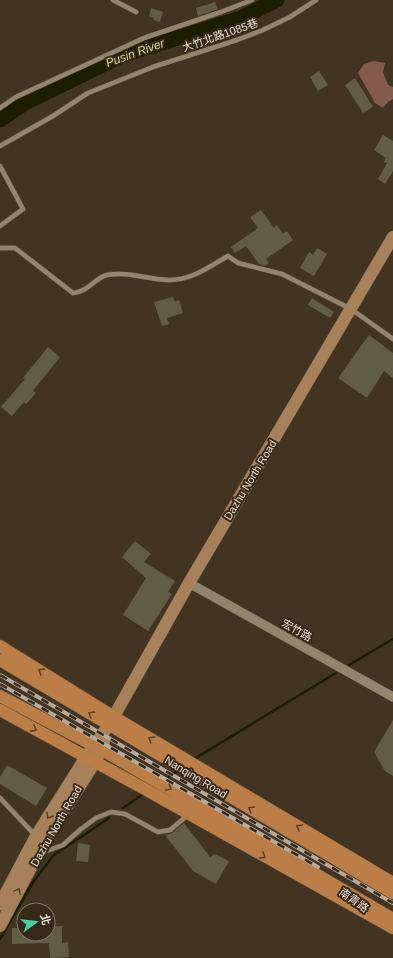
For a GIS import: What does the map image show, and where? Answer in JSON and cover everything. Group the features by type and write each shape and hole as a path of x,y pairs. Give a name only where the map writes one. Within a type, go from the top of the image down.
{"main road":[{"path":"0,646 111,721 393,884"},
{"name":"Nanqing Road","path":"0,660 111,721 393,893"},
{"name":"Nanqing Road","path":"0,696 98,747 393,920"},
{"path":"0,710 393,928"},
{"path":"329,855 393,884"},
{"name":"南青路","path":"315,873 393,928"}],"street":[{"name":"Dazhu North Road","path":"0,904 98,747 111,721 189,584 393,237"},
{"name":"宏竹路","path":"189,584 393,697"},
{"name":"Dazhu North Road","path":"0,926 39,854 41,839"}],"lane":[{"path":"113,0 136,12"},
{"path":"0,108 16,97 137,41 252,0"},
{"name":"大竹北路1085巷","path":"0,146 53,116 88,93 153,67 263,30 290,17 316,0"},
{"path":"0,166 23,209 0,226"},
{"path":"0,248 15,248 73,293 80,292 106,274 128,274 169,280 195,276 228,256 238,263 282,274 351,309 393,339"},
{"path":"0,798 41,839"},
{"path":"39,854 63,845 96,818 111,812 125,814 158,832 170,830 189,814"}],"shaded area":[{"path":"374,61 385,63 383,72 388,85 393,87 393,99 383,108 375,103 358,73 364,64"}],"building":[{"path":"215,2 218,9 198,16 196,8"},
{"path":"151,8 163,12 160,22 149,17"},
{"path":"319,71 328,85 318,91 310,77"},
{"path":"355,78 373,107 363,113 345,85"},
{"path":"383,135 393,141 393,171 385,184 378,179 387,163 384,162 386,158 374,150"},
{"path":"261,210 274,228 277,225 283,234 287,231 293,240 266,259 269,263 265,266 259,264 246,246 235,253 231,247 258,228 250,217"},
{"path":"317,248 327,254 314,276 300,268 309,252 313,255"},
{"path":"173,297 175,302 179,300 183,313 167,318 169,324 162,326 154,302"},
{"path":"312,298 334,312 330,318 308,305"},
{"path":"369,335 393,353 393,378 384,371 367,398 338,378"},
{"path":"48,347 60,357 33,391 36,393 26,404 24,402 12,416 1,407 25,379 23,378"},
{"path":"135,541 151,554 144,562 175,581 168,592 172,594 148,631 123,615 146,578 122,557"},
{"path":"393,720 393,776 385,771 374,752"},
{"path":"7,765 47,788 36,806 0,784 0,777"},
{"path":"184,823 210,857 215,854 229,861 216,884 193,871 165,835 172,833"},
{"path":"78,843 90,845 88,862 76,861"},
{"path":"56,926 62,926 62,943 68,942 69,957 50,958 49,943 12,944 12,928 16,928 16,942 56,942"}],"waterway":[{"name":"Pusin River","path":"0,120 25,103 123,55 241,18 277,0"},
{"path":"349,665 393,639"},
{"path":"194,759 336,673"},
{"path":"164,780 177,771"},
{"path":"123,808 143,794"},
{"path":"0,939 33,882 54,855 109,818"}],"railway":[{"path":"0,675 393,903"},
{"path":"0,684 318,867"}]}
